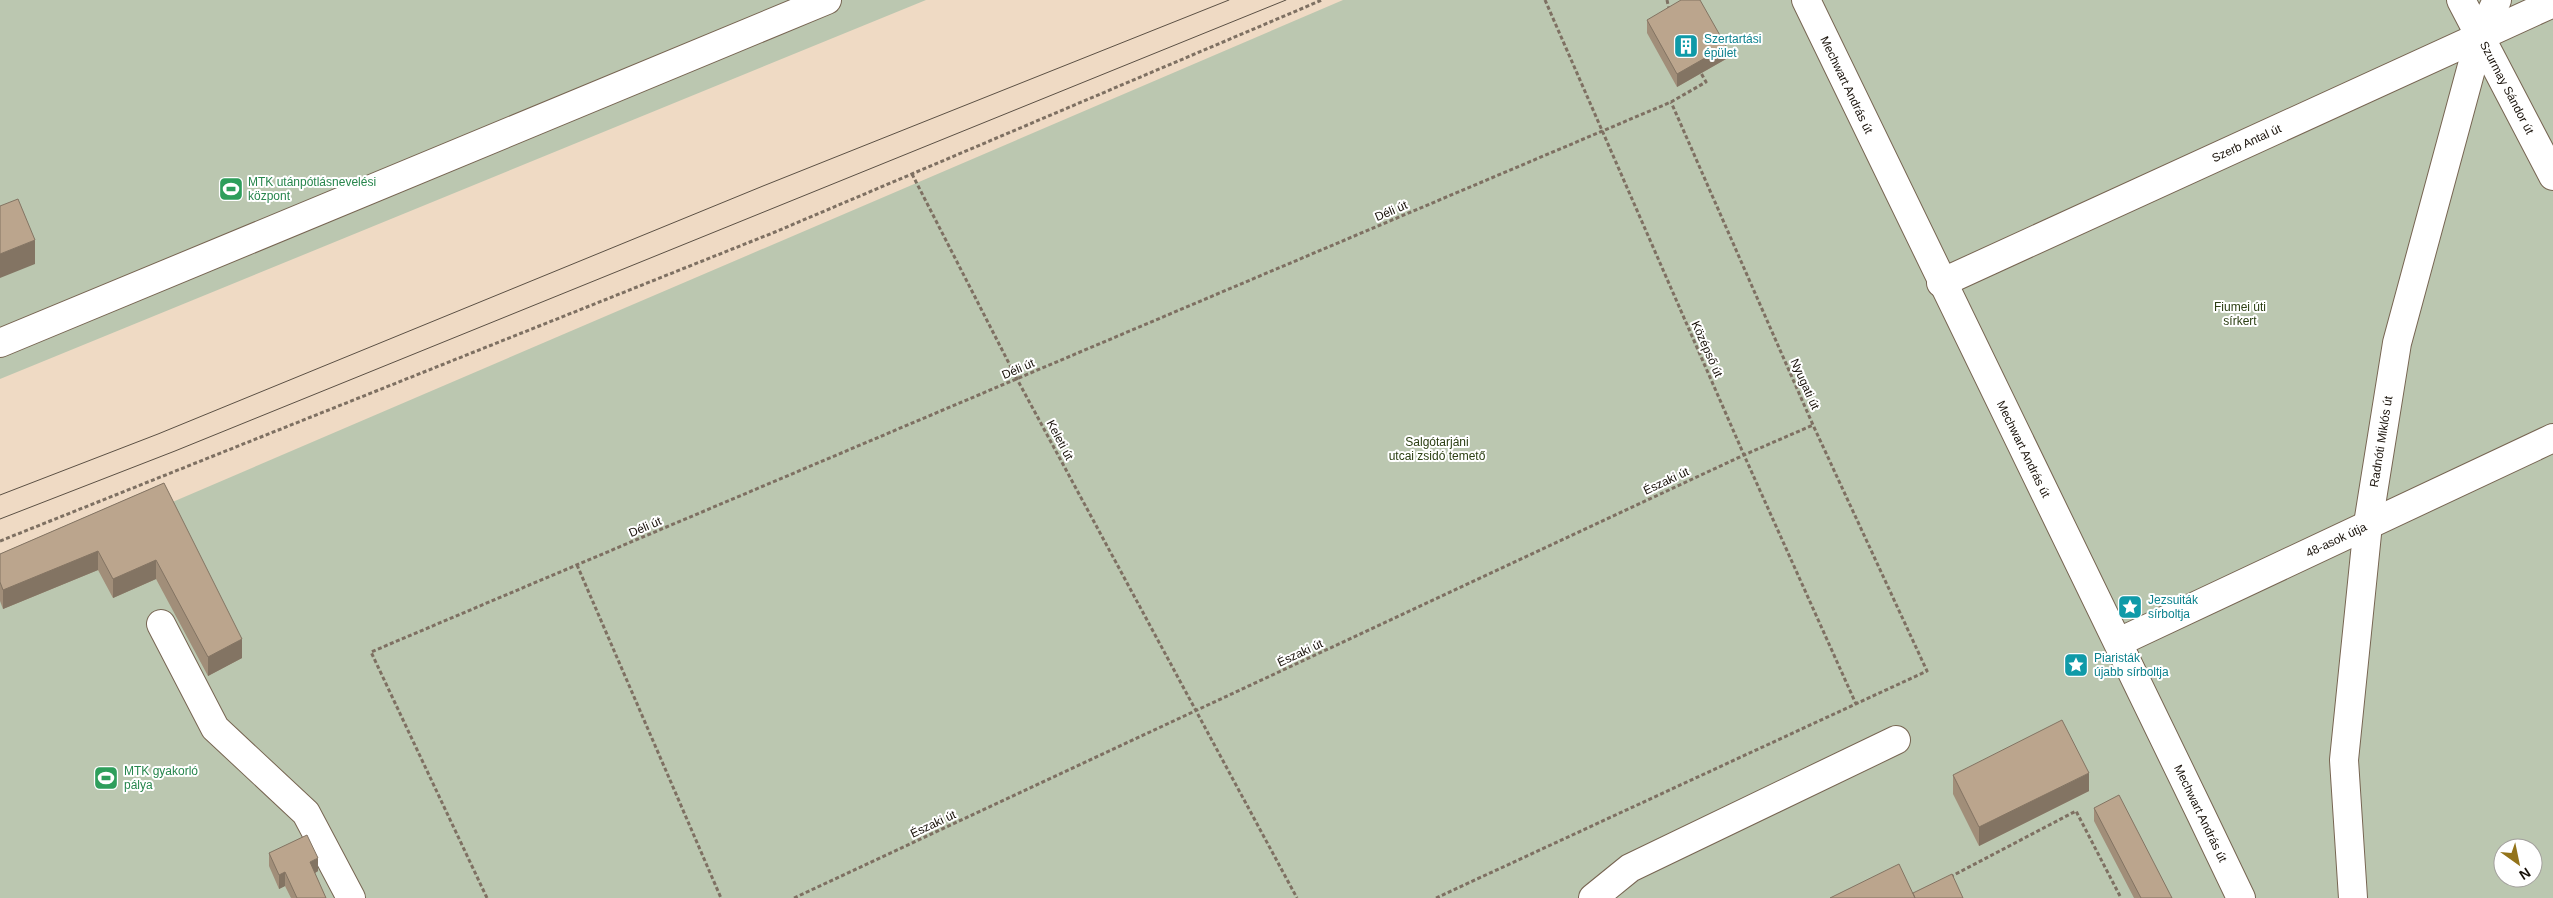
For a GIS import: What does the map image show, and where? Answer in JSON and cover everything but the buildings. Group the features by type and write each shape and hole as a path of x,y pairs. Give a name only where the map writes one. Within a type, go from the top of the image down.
{"lane":[{"path":"0,343 827,0"},
{"name":"Mechwart András út","path":"1806,0 1941,283 2119,642 2241,898"},
{"name":"Szurmay Sándor út","path":"2461,0 2553,176"},
{"name":"Radnóti Miklós út","path":"2353,898 2344,760 2368,524 2397,343 2480,36 2497,0"},
{"name":"Szerb Antal út","path":"1941,283 2553,3"},
{"name":"48-asok útja","path":"2119,642 2553,438"},
{"path":"162,624 215,728 306,812 351,898"},
{"path":"1593,898 1630,868 1896,740"}],"path":[{"path":"0,541 775,232 1322,0"},
{"name":"Középső út","path":"1545,0 1856,704"},
{"path":"1667,0 1671,19"},
{"name":"Déli út","path":"487,898 372,652 1671,102 1706,82 1701,73"},
{"name":"Nyugati út","path":"1671,102 1813,425 1927,671 1856,704"},
{"name":"Keleti út","path":"912,174 1017,379 1298,898"},
{"name":"Északi út","path":"794,898 1197,712 1744,454 1813,425"},
{"path":"577,565 721,898"},
{"path":"1436,898 1856,704"},
{"path":"1945,880 2076,811 2121,898"}],"green space":[{"name":"MTK utánpótlásnevelési központ","path":"0,0 926,0 0,379"},
{"name":"Salgótarjáni utcai zsidó temető","path":"1343,0 2553,0 2553,898 0,898 0,576"}],"tram line":[{"path":"0,495 158,434 763,186 1229,0"},
{"path":"0,519 175,451 1286,0"}],"place":[{"name":"Szertartási épület","path":"1686,46"},
{"name":"MTK utánpótlásnevelési központ","path":"231,189"},
{"name":"Jezsuiták sírboltja","path":"2130,607"},
{"name":"Piaristák újabb sírboltja","path":"2076,665"},
{"name":"MTK gyakorló pálya","path":"106,778"}],"park label":[{"name":"Fiumei úti sírkert","path":"2240,314"}]}
